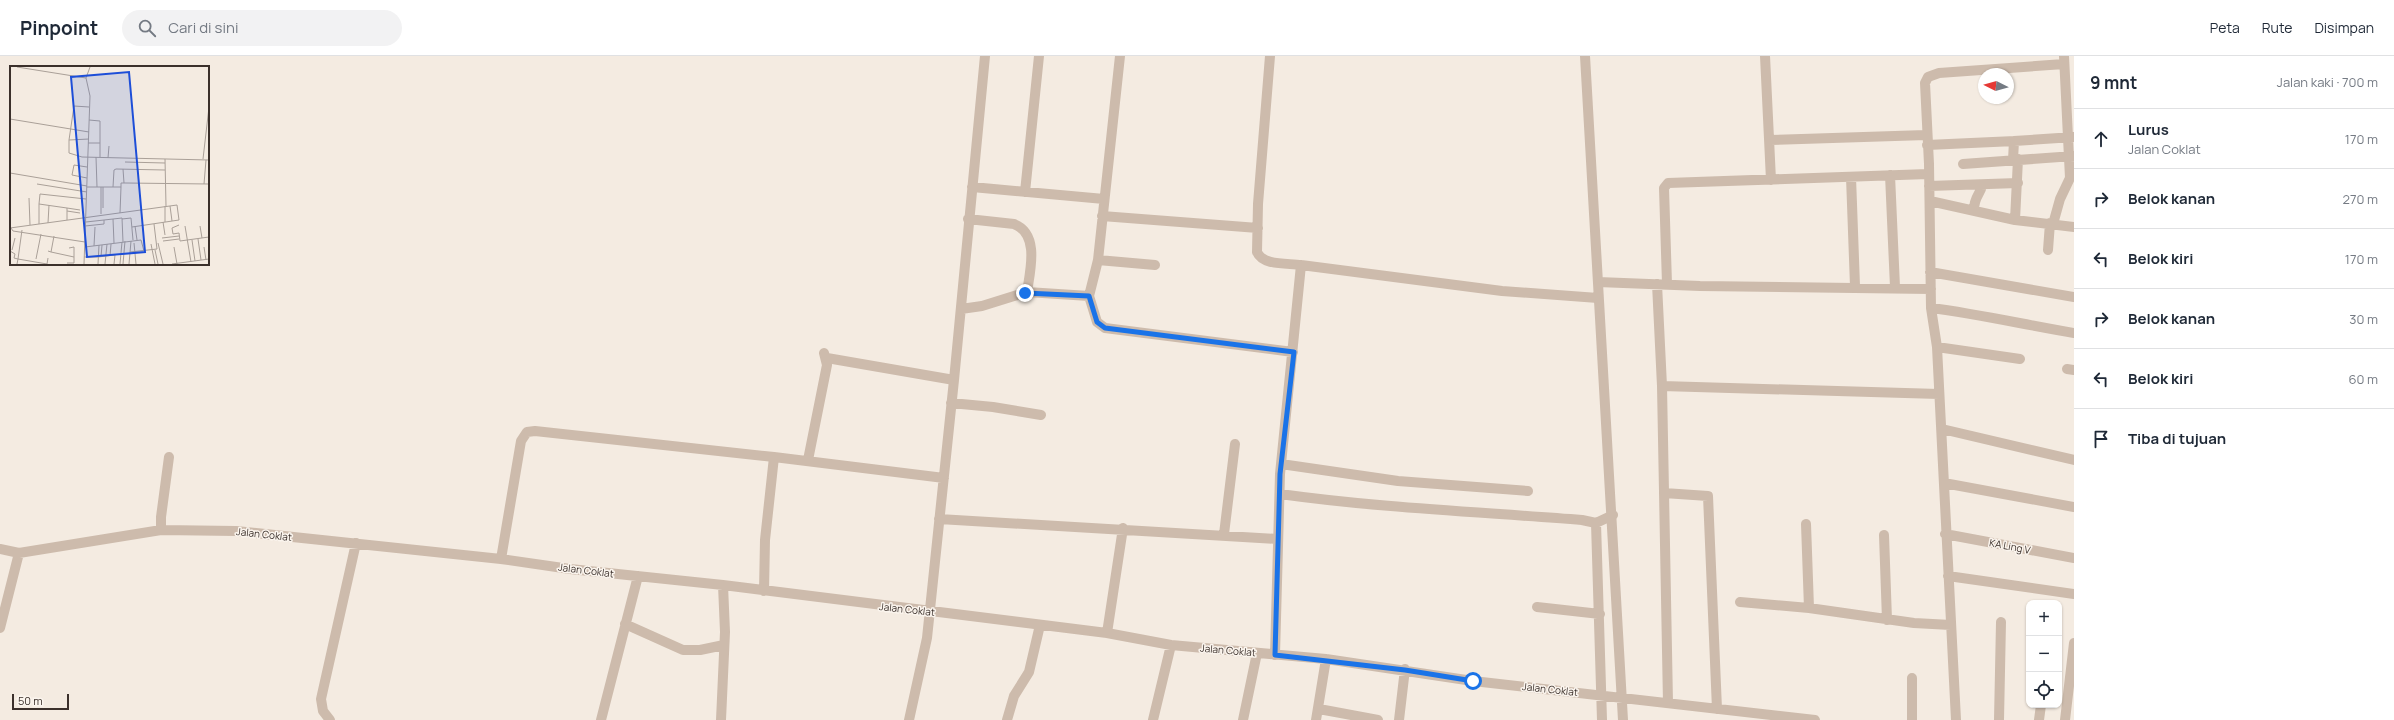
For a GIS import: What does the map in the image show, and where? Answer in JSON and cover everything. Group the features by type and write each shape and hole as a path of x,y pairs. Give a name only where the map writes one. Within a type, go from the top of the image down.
{"street":[{"path":"909,720 925,653 928,612 954,380 968,219 985,56"},
{"path":"1025,192 1039,56"},
{"path":"1120,56 1098,260 1089,296 1097,322 1105,328 1294,352"},
{"path":"1270,56 1258,204 1259,256 1269,262 1301,264 1502,291 1598,298"},
{"path":"1585,56 1598,298 1613,515 1623,720"},
{"path":"1765,56 1771,180"},
{"path":"1956,720 1945,534 1942,429 1938,394 1937,347 1932,308 1930,272 1930,201 1924,85 1928,77 1933,74 2064,60 2070,85 2072,137 2070,178 2051,223 2048,250"},
{"path":"1770,140 2015,141 2072,137"},
{"path":"2014,220 2018,183 2015,141"},
{"path":"1963,164 2071,156"},
{"path":"1668,703 1662,386 1662,284 1666,184 1928,174"},
{"path":"1890,175 1894,287"},
{"path":"1851,177 1855,286"},
{"path":"1929,186 2018,183"},
{"path":"1974,210 1974,199 1980,191 1982,185"},
{"path":"972,187 1104,199"},
{"path":"1930,201 2014,220 2051,223 2074,227"},
{"path":"1102,216 1258,228"},
{"path":"968,219 1014,224 1019,226 1028,237 1032,246 1027,292"},
{"path":"1098,260 1155,265"},
{"path":"1275,655 1281,464 1294,352 1301,264"},
{"path":"1930,272 2074,297"},
{"path":"1598,282 1855,286 1931,289"},
{"path":"960,309 987,305 1027,292 1089,296"},
{"path":"1932,308 2074,333"},
{"path":"1937,347 2020,359"},
{"path":"808,460 825,355 954,380"},
{"path":"1662,386 1938,394"},
{"path":"951,403 993,407 1041,415"},
{"path":"1942,429 2074,460"},
{"path":"501,558 522,441 527,432 535,431 808,460 944,478"},
{"path":"1224,534 1235,444"},
{"path":"161,530 161,517 169,457"},
{"path":"764,591 764,540 774,457"},
{"path":"1281,464 1398,481 1528,491"},
{"path":"1944,483 2074,507"},
{"path":"1664,493 1708,496 1716,709"},
{"path":"1280,494 1357,505 1478,512 1582,520 1596,523 1613,515"},
{"path":"939,519 1123,528 1278,539"},
{"path":"1596,523 1600,614 1602,720"},
{"path":"1806,524 1809,608"},
{"path":"1107,633 1123,528"},
{"name":"Jalan Coklat","path":"0,549 19,553 114,540 161,530 228,530 501,558 570,569 723,585 928,612 1107,633 1171,645 1326,659 1473,681 1602,694 1815,720"},
{"name":"KA Ling V","path":"1945,534 2074,558"},
{"path":"1884,535 1887,620"},
{"path":"330,720 322,711 321,699 356,543"},
{"path":"0,628 19,553"},
{"path":"601,720 638,576"},
{"path":"1948,576 2074,594"},
{"path":"721,720 724,645 723,585"},
{"path":"1740,602 1809,608 1887,620 1951,625"},
{"path":"1537,607 1600,614"},
{"path":"1999,720 2001,622"},
{"path":"625,624 683,650 700,650 724,645"},
{"path":"1007,720 1014,696 1031,666 1040,625"},
{"path":"2065,720 2074,643"},
{"path":"1153,720 1171,645"},
{"path":"1243,720 1257,653"},
{"path":"1316,720 1326,659"},
{"path":"1399,720 1405,670"},
{"path":"1912,678 1912,720"},
{"path":"2039,720 2041,708"},
{"path":"1319,709 1378,720"}],"route":[{"path":"1025,293 1089,296 1097,322 1100,326 1105,328 1142,334 1294,352 1280,474 1275,655 1326,659 1473,681"}]}
